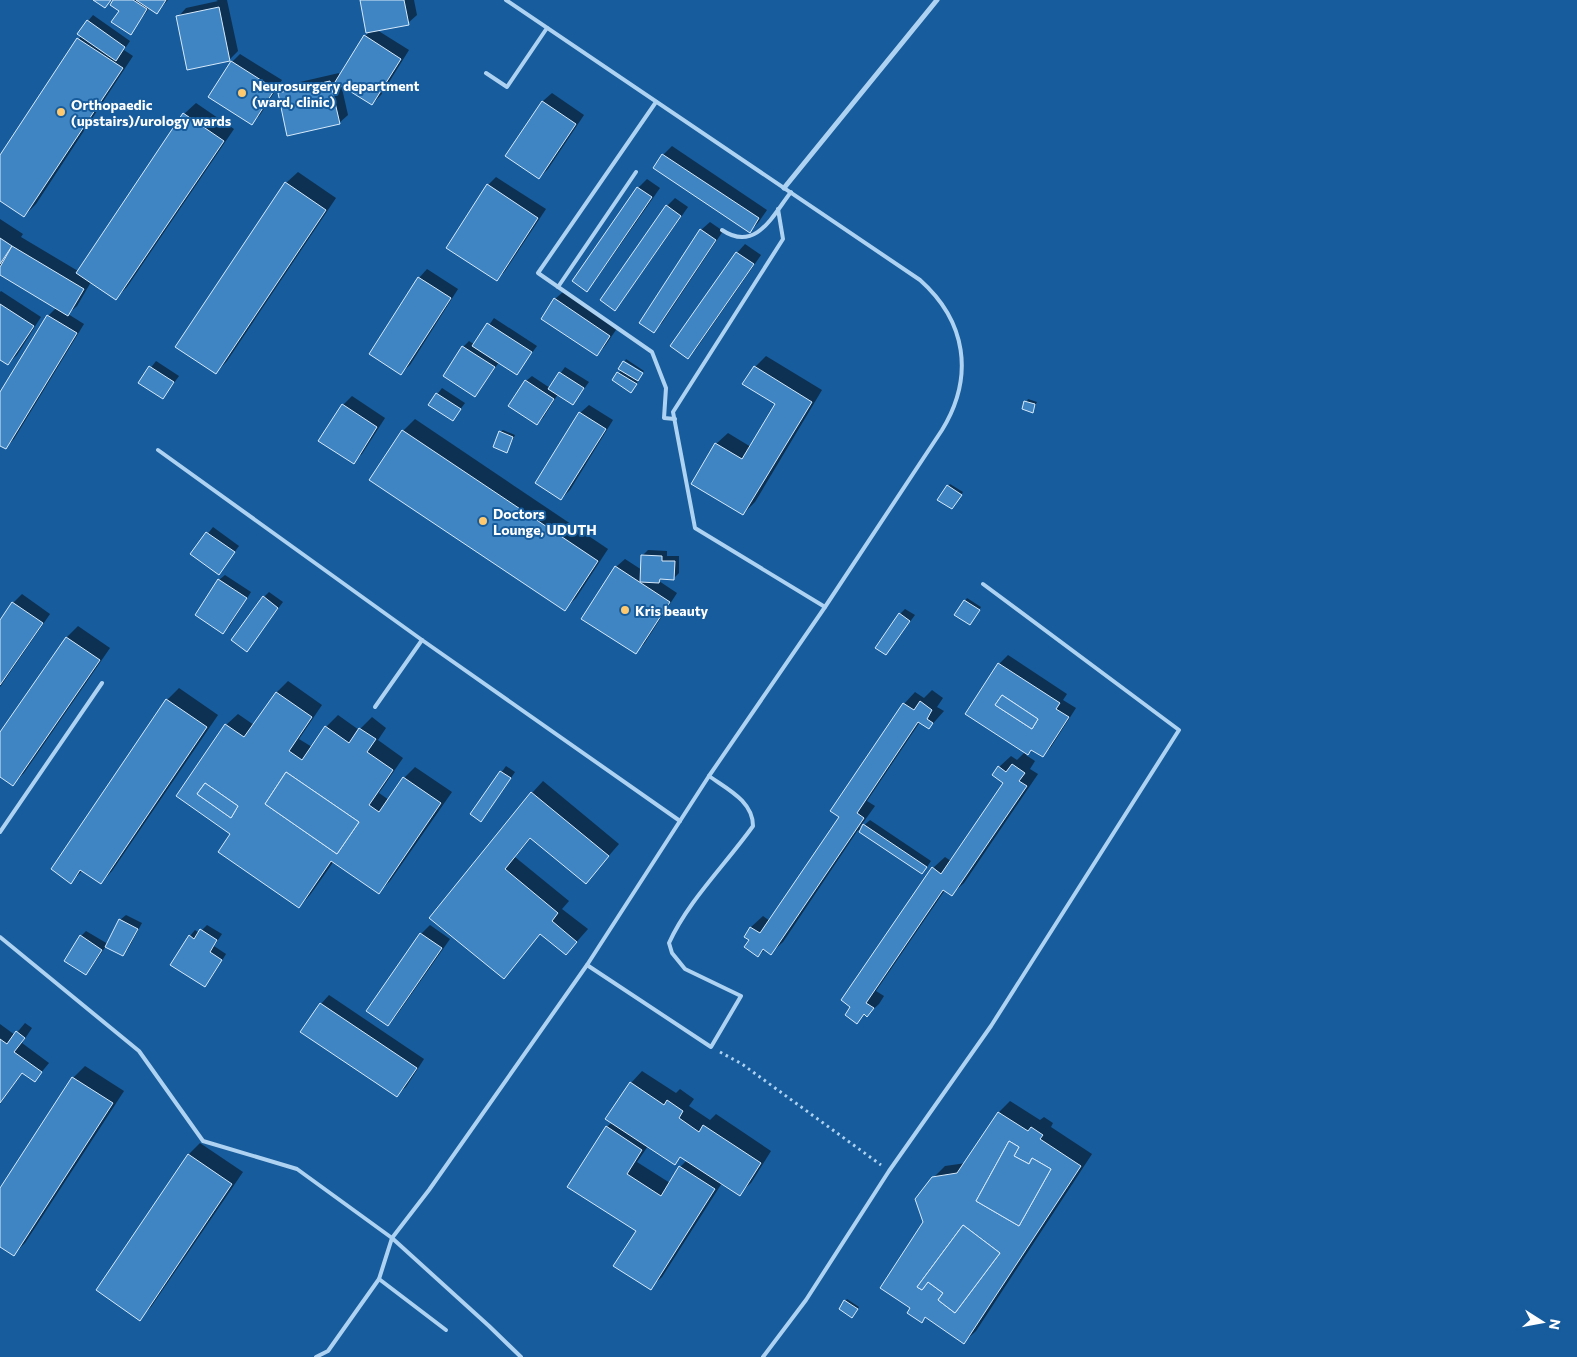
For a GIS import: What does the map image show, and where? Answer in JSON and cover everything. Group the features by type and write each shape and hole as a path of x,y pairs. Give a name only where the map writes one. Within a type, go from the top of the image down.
{"street":[{"path":"784,188 937,0"}],"lane":[{"path":"316,1357 328,1351 379,1279 392,1238 429,1190 587,965 709,776 825,607 950,416 960,388 962,358 955,328 949,314 931,290 920,280 506,0"},
{"path":"486,73 507,87 547,28"},
{"path":"656,102 538,272 652,352 666,388 664,418 675,419"},
{"path":"558,286 636,172"},
{"path":"722,230 739,238 755,235 791,192"},
{"path":"778,209 783,239 673,412 694,528 825,607"},
{"path":"158,450 422,640 680,821"},
{"path":"763,1357 806,1300 889,1171 991,1026 1179,730 983,584"},
{"path":"375,707 422,640"},
{"path":"0,832 102,683"},
{"path":"587,965 711,1047 741,996 685,969 672,952 670,943 675,932 694,904 753,826 753,817 745,802 709,776"},
{"path":"0,937 139,1051 203,1141 297,1169 392,1238 521,1357"},
{"path":"379,1279 446,1330"}],"path":[{"path":"711,1047 742,1064 889,1171"}],"building":[{"path":"93,0 111,0 105,8"},
{"path":"113,0 133,0 147,9 131,35 111,22 119,11 110,5"},
{"path":"136,0 166,0 157,14"},
{"path":"360,0 404,0 409,25 366,33"},
{"path":"219,7 230,61 187,70 176,16"},
{"path":"87,20 125,47 116,61 77,34"},
{"path":"364,35 401,59 372,105 335,82"},
{"name":"Orthopaedic (upstairs)/urology wards","path":"77,38 123,68 24,217 0,201 0,155"},
{"name":"Neurosurgery department (ward, clinic)","path":"231,61 275,89 252,125 208,97"},
{"path":"330,81 340,124 287,136 278,93"},
{"path":"542,101 576,124 539,179 505,156"},
{"path":"183,113 224,141 116,300 76,273"},
{"path":"662,154 759,218 750,233 653,168"},
{"path":"285,182 326,210 216,374 175,347"},
{"path":"487,184 538,218 497,281 446,248"},
{"path":"637,187 652,197 587,292 572,281"},
{"path":"666,205 681,216 615,311 600,300"},
{"path":"700,229 716,240 654,333 639,323"},
{"path":"0,238 12,246 0,264"},
{"path":"12,246 84,289 68,316 0,275 0,267"},
{"path":"736,252 754,264 688,359 670,346"},
{"path":"418,277 451,298 401,375 369,354"},
{"path":"554,298 610,336 597,356 541,319"},
{"path":"0,304 34,326 8,365 0,360"},
{"path":"47,315 77,333 6,449 0,446 0,392"},
{"path":"487,323 532,352 517,375 472,346"},
{"path":"462,346 495,367 475,397 443,376"},
{"path":"623,361 643,373 638,381 618,369"},
{"path":"149,366 174,382 163,399 138,383"},
{"path":"754,366 812,402 743,515 691,484 715,443 742,459 775,404 742,384"},
{"path":"559,372 584,388 573,405 548,389"},
{"path":"617,372 637,384 631,393 612,380"},
{"path":"525,380 554,399 537,425 508,406"},
{"path":"436,393 461,409 453,421 428,405"},
{"path":"1024,401 1035,404 1033,413 1022,409"},
{"path":"342,404 377,427 354,464 318,441"},
{"path":"579,412 606,429 561,500 535,483"},
{"name":"Doctors Lounge, UDUTH","path":"402,430 598,561 565,611 369,480"},
{"path":"499,431 513,437 507,453 493,447"},
{"path":"947,485 962,495 952,509 937,500"},
{"path":"206,532 235,552 219,575 190,554"},
{"path":"641,555 662,556 662,561 675,561 674,580 660,579 659,583 640,582"},
{"name":"Kris beauty","path":"615,566 670,602 636,654 581,619"},
{"path":"218,579 247,598 223,634 195,615"},
{"path":"263,596 278,608 247,652 231,640"},
{"path":"964,600 980,610 970,625 954,615"},
{"path":"12,602 43,623 0,685 0,620"},
{"path":"899,613 910,621 886,655 875,648"},
{"path":"66,637 100,660 13,786 0,777 0,732"},
{"path":"998,663 1060,703 1056,709 1069,717 1043,757 1031,750 1028,755 965,714","holes":["1002,695 1038,719 1032,729 995,705"]},
{"path":"276,692 312,717 289,751 302,760 325,726 349,743 359,728 376,739 367,752 393,770 369,805 379,812 403,777 441,803 379,894 331,861 299,908 218,852 230,834 176,796 225,724 244,737","holes":["286,772 359,822 337,854 265,804","205,783 238,806 231,818 197,794"]},
{"path":"1002,695 1038,719 1032,729 995,705"},
{"path":"166,699 207,727 101,884 80,870 71,884 51,869"},
{"path":"920,701 932,710 927,719 933,723 929,729 918,722 857,813 864,818 771,955 763,949 758,957 744,947 749,940 744,937 750,927 760,933 839,817 830,811 903,703 914,710"},
{"path":"1012,764 1025,773 1019,781 1027,786 952,896 943,890 866,1003 874,1008 867,1017 864,1014 857,1024 845,1015 850,1007 841,1000 932,867 941,874 1003,783 992,775 998,766 1006,772"},
{"path":"500,771 511,778 481,822 470,814"},
{"path":"286,772 359,822 337,854 265,804"},
{"path":"205,783 238,806 231,818 197,794"},
{"path":"531,792 609,856 586,884 530,838 505,869 558,913 552,921 577,942 566,955 540,934 504,979 429,918"},
{"path":"863,824 927,867 922,874 859,832"},
{"path":"119,919 138,929 123,956 105,947"},
{"path":"200,929 217,940 210,952 222,960 205,987 170,965 189,935 194,939"},
{"path":"420,933 442,948 388,1026 366,1011"},
{"path":"80,935 102,950 86,975 64,961"},
{"path":"320,1003 417,1068 397,1097 300,1032"},
{"path":"16,1031 25,1038 14,1052 42,1072 35,1082 22,1073 0,1103 0,1039 7,1044"},
{"path":"72,1077 113,1103 14,1256 0,1247 0,1188"},
{"path":"630,1082 664,1105 667,1100 683,1111 679,1118 699,1132 703,1125 761,1163 740,1196 680,1157 675,1165 605,1119"},
{"path":"998,1112 1028,1131 1031,1127 1043,1135 1040,1139 1081,1166 964,1344 925,1317 922,1323 907,1313 910,1308 880,1288 923,1222 915,1199 932,1177 957,1173","holes":["1009,1141 1019,1147 1014,1156 1029,1164 1032,1158 1051,1169 1019,1226 976,1201","963,1225 1000,1253 955,1313 938,1300 943,1293 928,1282 922,1290 917,1287"]},
{"path":"606,1126 642,1150 627,1174 661,1196 679,1166 715,1189 651,1290 613,1266 636,1231 567,1187"},
{"path":"1009,1141 1019,1147 1014,1156 1029,1164 1032,1158 1051,1169 1019,1226 976,1201"},
{"path":"188,1154 232,1184 140,1321 96,1290"},
{"path":"963,1225 1000,1253 955,1313 938,1300 943,1293 928,1282 922,1290 917,1287"},
{"path":"844,1300 858,1309 852,1318 839,1309"}],"place":[{"name":"Neurosurgery department (ward, clinic)","path":"242,93"},
{"name":"Orthopaedic (upstairs)/urology wards","path":"61,112"},
{"name":"Doctors Lounge, UDUTH","path":"483,521"},
{"name":"Kris beauty","path":"625,610"}]}
